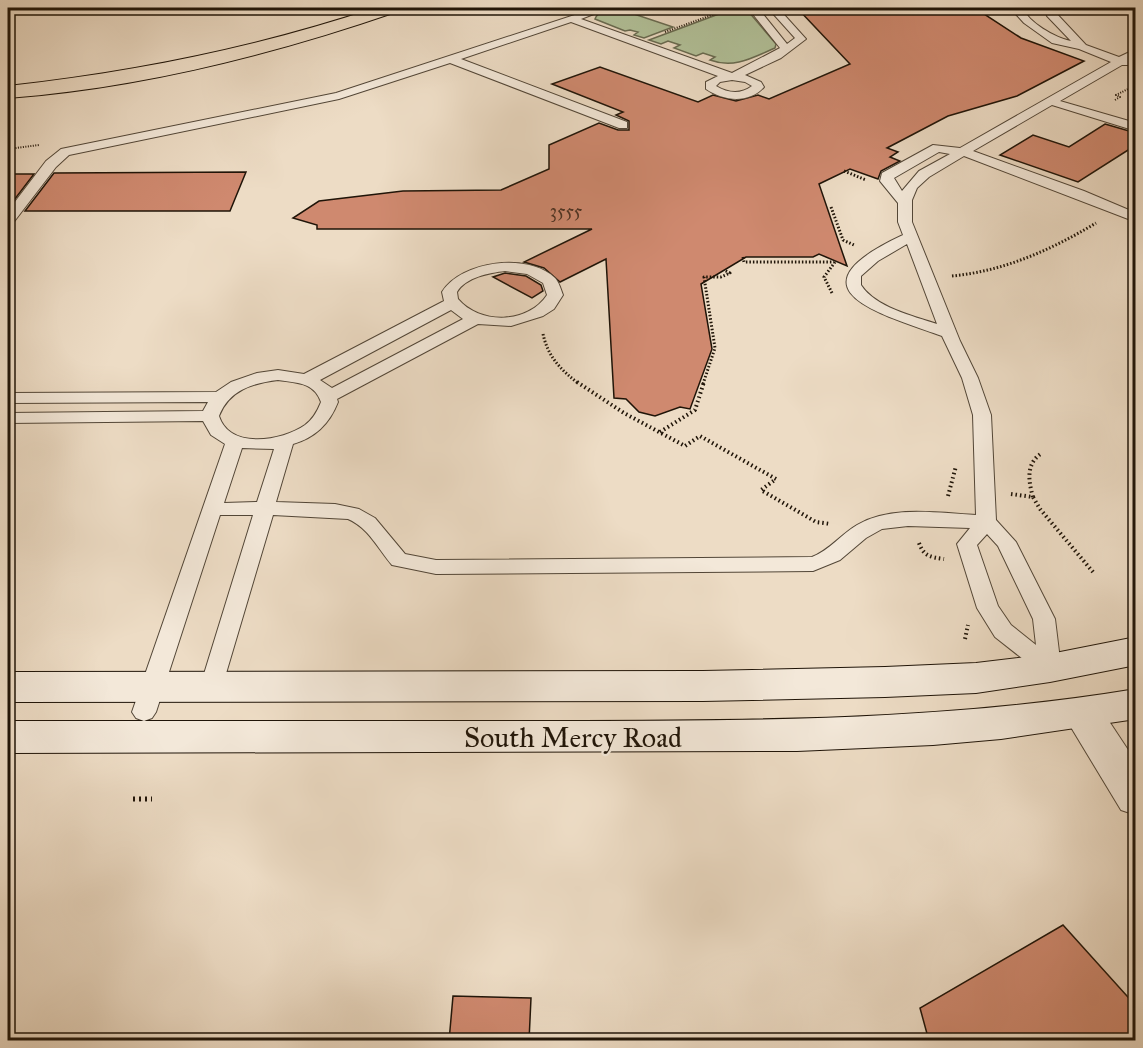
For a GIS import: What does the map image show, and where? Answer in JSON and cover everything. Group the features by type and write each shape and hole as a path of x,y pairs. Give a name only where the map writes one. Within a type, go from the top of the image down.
{"highway":[{"path":"8,10 19,8"},
{"path":"8,92 69,86 269,47 390,8"}],"main road":[{"name":"South Mercy Road","path":"8,687 148,700 211,687 885,682 976,678 1050,669 1136,651"},
{"path":"1050,669 1083,714 1136,798"},
{"name":"South Mercy Road","path":"8,737 772,736 1000,726 1136,704"}],"lane":[{"path":"8,220 51,164 65,152 323,101 604,8"},
{"path":"753,8 786,49"},
{"path":"572,19 732,77 777,56 801,39 773,8"},
{"path":"1018,8 1016,9 1028,21 1056,41 1082,47 1136,66"},
{"path":"1049,8 1051,14 1082,47"},
{"path":"1050,669 1003,631 988,608 967,544 986,522 982,415 970,378 949,333 905,222 903,201 909,186 1049,101 1136,52"},
{"path":"451,58 623,125"},
{"path":"1049,101 1136,127"},
{"path":"903,201 886,181 887,176 937,148 963,152 1136,218"},
{"path":"911,237 871,258 854,275 853,284 860,294 874,304 949,333"},
{"path":"505,267 531,270 550,280 554,287 555,295 552,302 535,315 505,321 477,318 460,310 452,303 450,294 453,285 462,278 489,268 505,267"},
{"path":"308,380 452,303"},
{"path":"329,396 477,318"},
{"path":"278,375 308,380 318,384 329,396 330,406 321,422 302,436 285,442 250,445 235,442 217,431 210,416 220,397 231,388 262,377 278,375"},
{"path":"8,398 220,397"},
{"path":"8,418 210,416"},
{"path":"148,700 235,442"},
{"path":"211,687 285,442"},
{"path":"213,509 323,509 362,517 373,527 399,560 436,567 813,564 837,553 856,535 869,527 918,520 986,522 1006,542 1044,619 1050,669"}],"path":[{"path":"636,42 732,8"},
{"path":"1113,101 1120,97 1116,95 1136,85"},
{"path":"844,171 870,182"},
{"path":"831,207 843,240 863,248"},
{"path":"927,276 965,275 1002,266 1062,243 1104,218"},
{"path":"743,257 744,262 835,261 826,273 825,282 839,300"},
{"path":"660,432 695,410 715,348 704,277 721,277 730,273 724,270"},
{"path":"543,331 542,339 547,353 574,382 685,446 700,435 776,479 761,490 816,522 837,524"},
{"path":"1042,453 1032,461 1030,466 1030,485 1033,496 1040,509 1093,572"},
{"path":"946,566 944,559 929,557 922,552 919,540 923,532 912,506 937,505 944,501 952,483 957,461"},
{"path":"952,483 1033,496"},
{"path":"965,639 967,621"},
{"path":"133,799 152,799"}],"green space":[{"path":"616,8 673,27 644,38 634,35 638,32 625,31 595,19 603,12 614,12 611,10"},
{"path":"735,8 738,12 748,11 776,44 775,48 743,61 727,63 710,60 715,57 703,53 696,56 674,48 680,45 668,41 661,44 649,40"}],"building":[{"path":"797,8 975,8 1021,38 1084,61 1017,96 948,116 887,148 898,152 890,157 900,161 881,171 878,179 850,169 819,184 847,266 819,254 813,257 746,257 701,284 712,349 690,409 680,407 655,416 639,412 626,399 614,398 606,259 560,282 544,268 524,262 592,229 317,229 317,225 293,218 319,201 403,191 501,190 549,169 549,145 599,123 618,130 629,130 629,121 616,115 623,112 552,84 600,67 698,102 713,95 736,101 758,95 769,99 850,64"},
{"path":"1105,124 1136,133 1136,145 1078,182 1000,155 1033,135 1069,147"},
{"path":"246,172 230,211 25,211 54,173"},
{"path":"8,174 34,174 8,208"},
{"path":"505,273 526,276 541,285 543,291 532,298 493,277"},
{"path":"1063,925 1136,1006 1136,1041 929,1041 920,1008"},
{"path":"453,996 531,998 529,1041 449,1041"}]}
